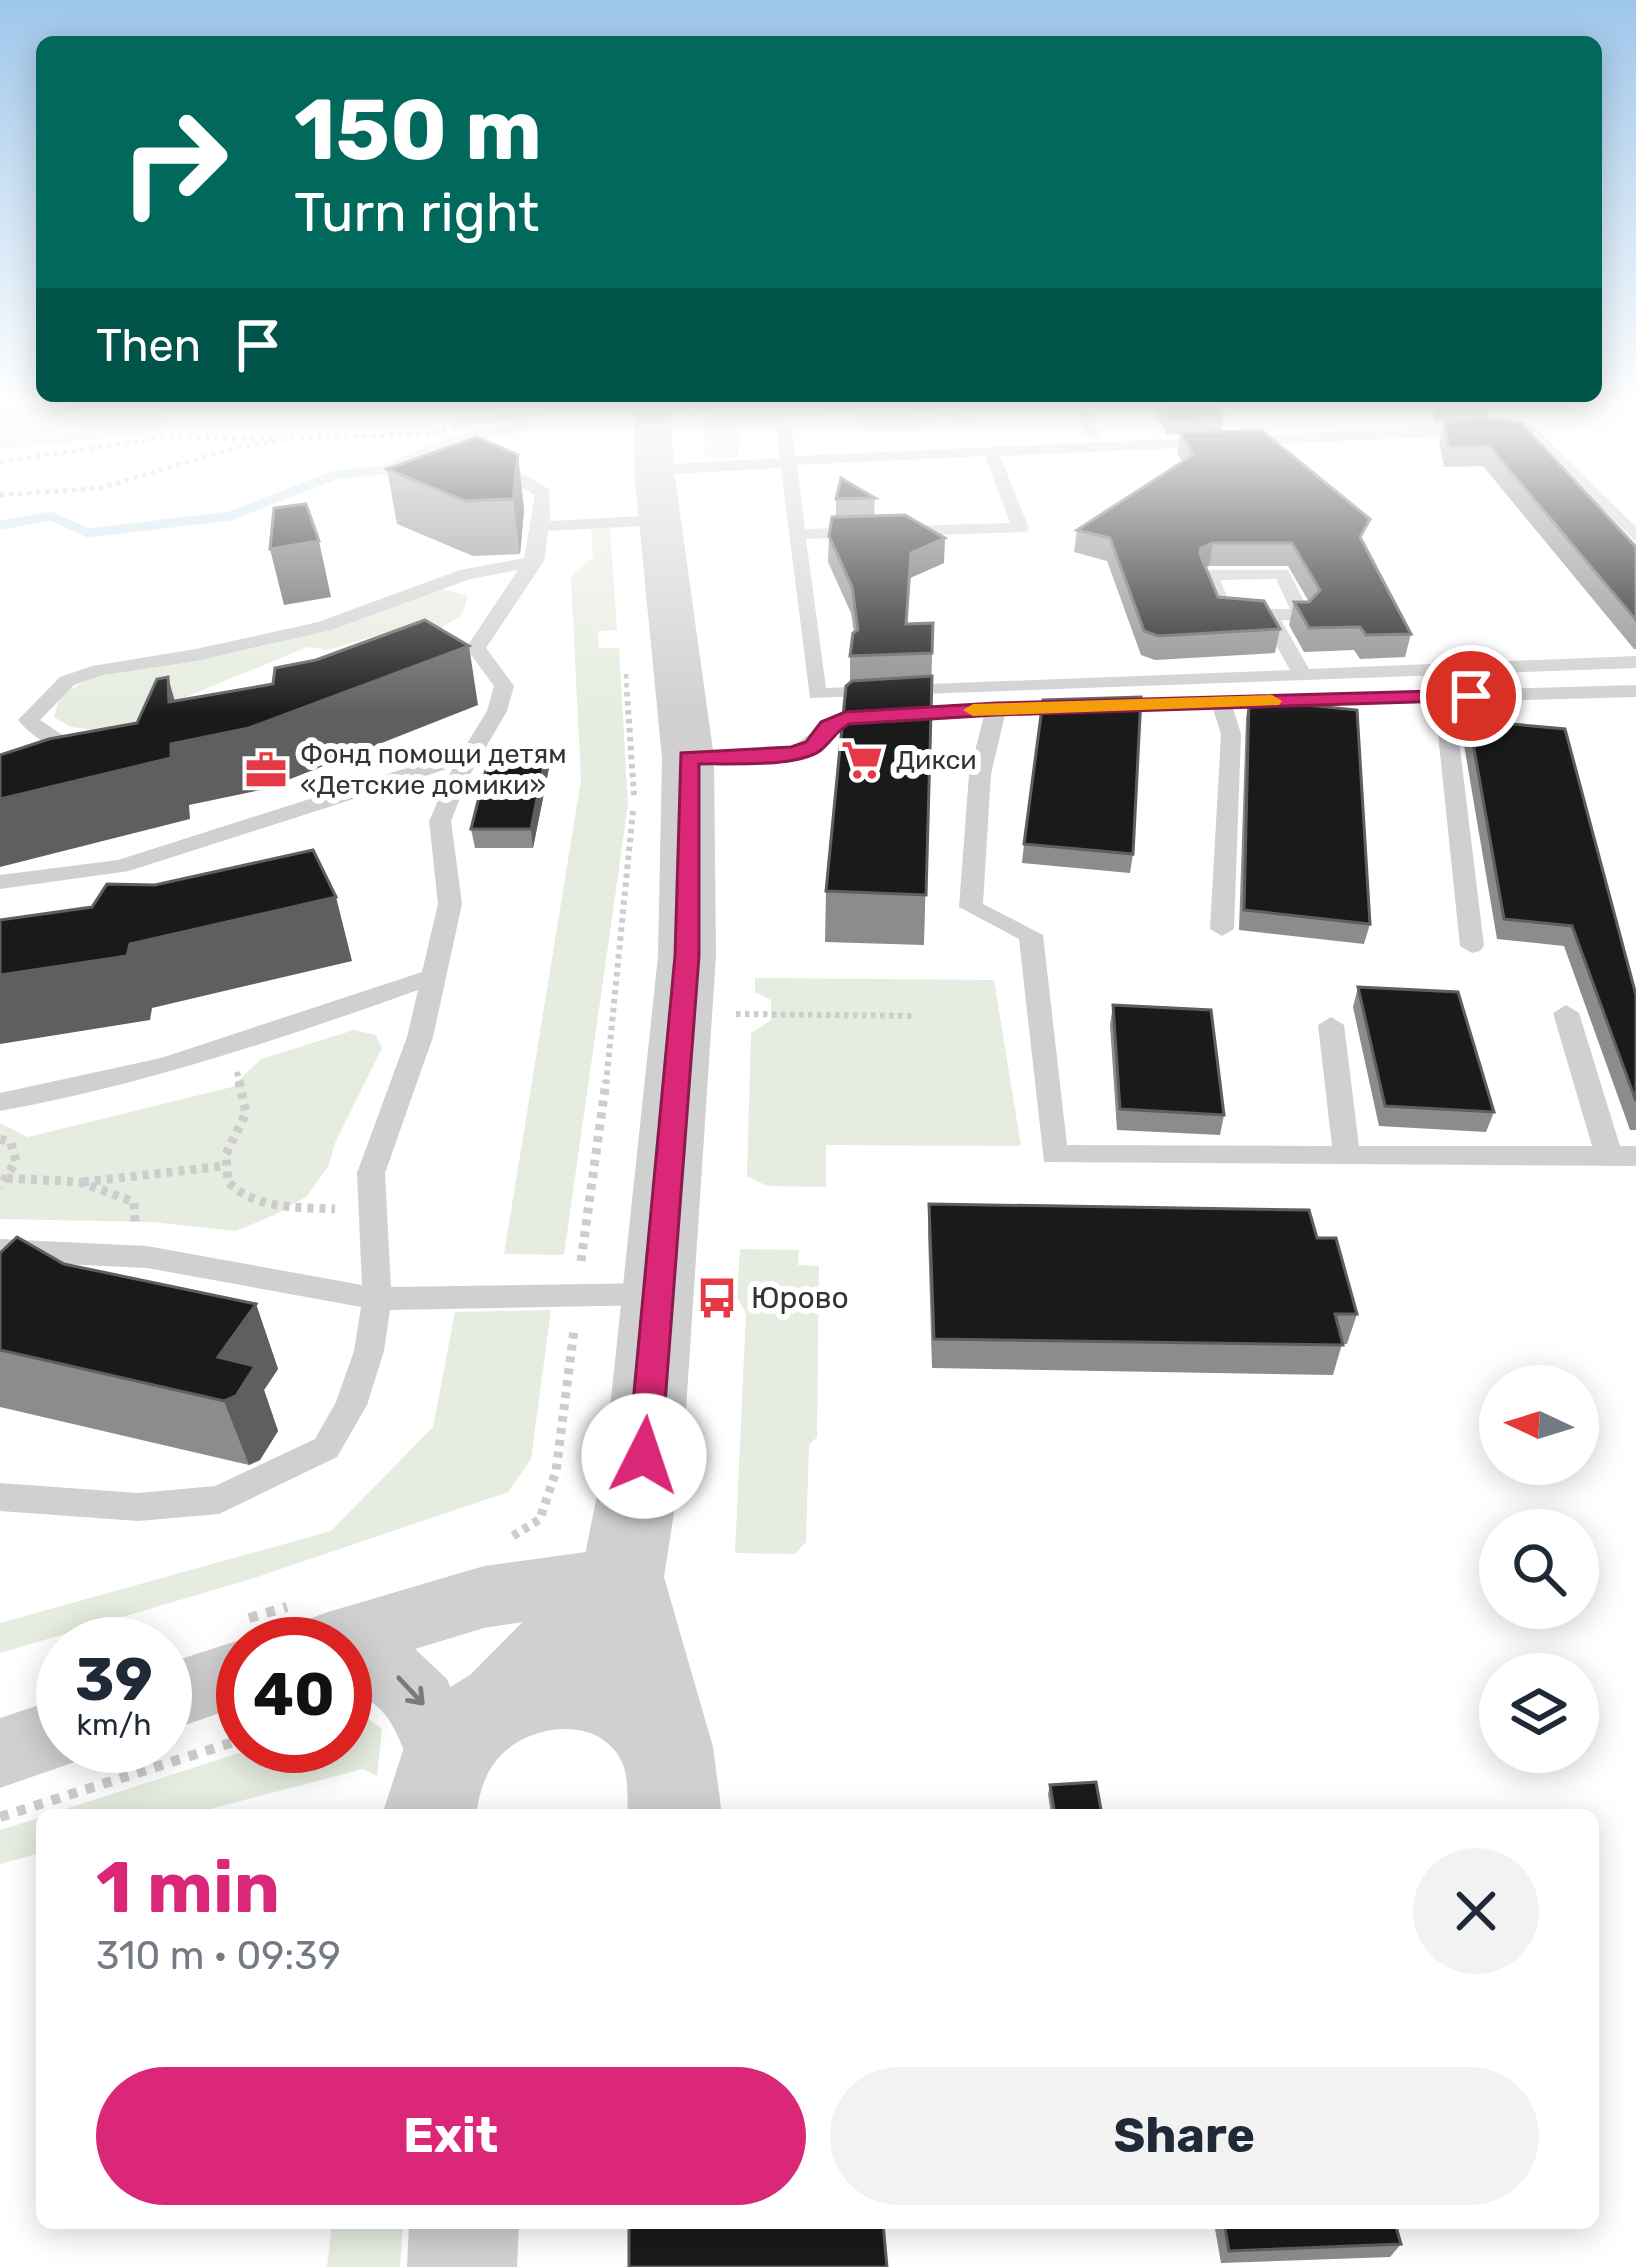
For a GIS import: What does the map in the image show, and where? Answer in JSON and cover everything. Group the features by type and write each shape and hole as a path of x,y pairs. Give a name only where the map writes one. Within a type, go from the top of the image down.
{"street":[{"path":"659,505 688,758 687,956 644,1456 622,1577 672,1781"},
{"path":"356,1617 622,1577"},
{"path":"458,1759 622,1577"},
{"path":"372,1663 384,1665 423,1698 458,1759"},
{"path":"458,1759 540,1688 580,1686 617,1696 647,1717 672,1781"},
{"path":"0,1753 36,1741"},
{"path":"462,2267 464,2229"}],"lane":[{"path":"0,1497 138,1508 219,1500 326,1448 351,1405 369,1351 377,1299 371,1173 420,1037 450,904 440,821 497,711 504,686 466,647 535,561 544,526 543,505"},
{"path":"544,526 622,505"},
{"path":"791,505 818,694 1636,662"},
{"path":"796,534 1021,529 1012,505"},
{"path":"1605,505 1636,537"},
{"path":"1232,550 1245,575"},
{"path":"76,751 42,734 28,720 67,681 99,670 196,655 324,626 466,574 535,561"},
{"path":"1282,574 1301,615 1268,614 1225,614 1209,575 1282,574"},
{"path":"1268,614 1303,675"},
{"path":"688,758 794,754 813,746 829,727 845,718 1221,702 1633,696"},
{"path":"1432,697 1447,724 1472,946"},
{"path":"1221,702 1231,734 1222,929"},
{"path":"996,709 980,774 971,907 1031,934 1054,1155 1623,1156 1566,1013"},
{"path":"53,765 76,751 112,745"},
{"path":"0,882 121,866 472,754"},
{"path":"0,1102 97,1087 435,976"},
{"path":"1330,1025 1347,1156"},
{"path":"0,1250 120,1256 377,1299 658,1294"}],"path":[{"path":"492,1543 540,1519 556,1471 570,1379 576,1295 611,1046 634,804 625,665"},
{"path":"734,1014 914,1016"},
{"path":"232,1046 246,1113 224,1166 228,1181 242,1195 279,1204 373,1213"},
{"path":"0,1138 15,1152 16,1161 0,1187"},
{"path":"8,1178 80,1182 224,1166"},
{"path":"80,1182 134,1202 136,1220 120,1256"},
{"path":"0,1817 216,1748"}],"shaded area":[{"path":"591,527 610,529 617,630 598,631 599,648 619,648 628,805 564,1255 504,1254 581,780 571,577 593,557"},
{"path":"439,588 468,596 462,615 441,628 398,629 328,650 307,647 179,700 133,727 94,730 71,727 54,717 60,696 100,676 289,640"},
{"path":"755,978 994,980 1021,1146 826,1145 826,1187 767,1186 747,1176 751,1033 771,1020 771,1000 755,992"},
{"path":"354,1030 376,1035 382,1048 328,1167 306,1197 274,1215 236,1231 152,1222 0,1219 0,1123 28,1137 232,1087 261,1059"},
{"path":"740,1249 799,1250 798,1265 819,1266 817,1437 809,1445 806,1542 795,1554 735,1553 746,1313 737,1298"},
{"path":"551,1310 531,1459 508,1492 122,1617 36,1617 36,1642 0,1653 0,1623 331,1531 433,1427 455,1312"},
{"path":"372,1721 382,1729 377,1776 371,1773"},
{"path":"216,1761 216,1773 348,1773 210,1809 66,1809 177,1773 192,1773 192,1768"},
{"path":"36,1819 36,1855 0,1864 0,1830"},
{"path":"331,2229 403,2229 400,2267 327,2267"}],"building":[{"path":"306,505 319,541 270,549 274,508"},
{"path":"1116,505 1353,505 1370,519 1360,537 1411,634 1366,635 1360,627 1309,628 1294,602 1309,602 1320,590 1292,543 1213,543 1201,548 1200,554 1218,597 1264,601 1280,629 1158,636 1144,631 1110,538 1077,530"},
{"path":"1539,505 1597,505 1636,547 1636,620"},
{"path":"905,515 945,538 911,553 906,624 933,623 932,653 850,656 853,633 858,630 852,587 829,536 832,517"},
{"path":"425,620 469,646 249,728 171,744 171,758 0,799 0,755 49,739 137,723 157,679 168,677 169,702 273,684 275,668 316,660"},
{"path":"932,676 926,895 826,891 846,686 852,681"},
{"path":"1141,697 1133,854 1024,844 1043,700"},
{"path":"1249,699 1357,710 1370,924 1244,910"},
{"path":"1469,720 1565,729 1636,995 1636,1101 1572,926 1504,919"},
{"path":"491,749 547,749 531,829 471,829"},
{"path":"313,850 336,897 130,944 127,956 0,975 0,920 92,907 107,884 155,885"},
{"path":"1358,987 1458,992 1494,1112 1385,1106"},
{"path":"1113,1005 1211,1010 1224,1115 1120,1109"},
{"path":"929,1204 1309,1210 1317,1238 1336,1238 1357,1314 1335,1314 1343,1345 934,1339"},
{"path":"17,1237 64,1264 256,1304 218,1357 255,1366 236,1396 224,1401 0,1350 0,1253"},
{"path":"1096,1782 1101,1809 1054,1809 1050,1785"},
{"path":"629,2229 884,2229 887,2267 629,2267"},
{"path":"1225,2229 1397,2229 1401,2244 1229,2251"}],"waterway":[{"path":"0,525 51,516 88,533 230,516 259,505"}],"slow traffic":[{"path":"973,710 1272,701"}],"place":[{"name":"Дикси","path":"862,760"},
{"name":"Фонд помощи детям «Детские домики»","path":"266,770"},
{"name":"Юрово","path":"717,1298"}],"route":[{"path":"644,1456 687,956 688,758 794,754 813,746 829,727 845,718 996,709 1471,696"}]}
